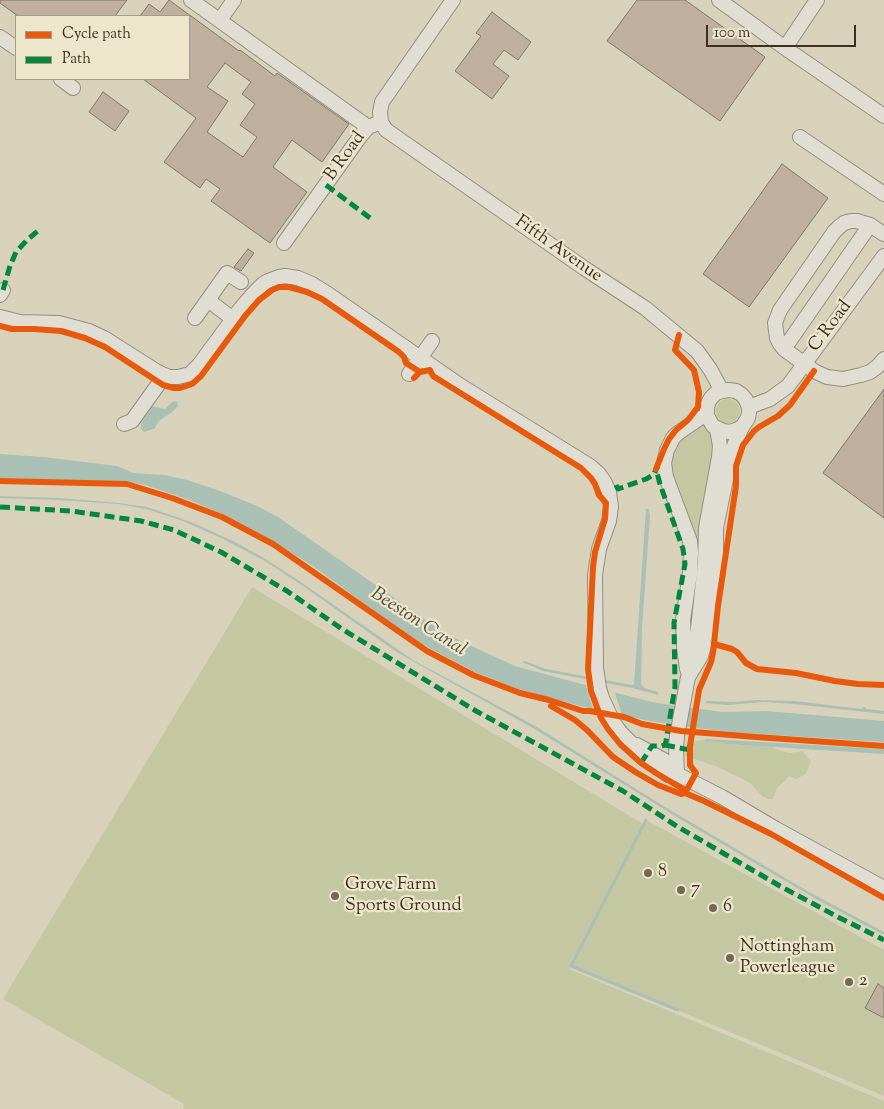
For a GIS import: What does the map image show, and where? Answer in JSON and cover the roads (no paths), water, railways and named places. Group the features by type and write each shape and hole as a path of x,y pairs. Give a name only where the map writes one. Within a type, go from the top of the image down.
{"street":[{"name":"Fifth Avenue","path":"191,0 375,125 386,130 584,268 645,308 697,351 722,390"},
{"path":"220,20 234,0"},
{"name":"B Road","path":"284,243 375,125 382,102 453,0"},
{"path":"720,0 784,48 884,116"},
{"path":"784,48 816,0"},
{"path":"0,37 15,47"},
{"path":"61,80 73,88"},
{"path":"800,137 884,194"},
{"path":"884,234 870,225 857,221 844,223 839,227 780,310 775,323 775,331 784,349 819,374 827,377 843,378 861,375 870,372 884,360"},
{"path":"784,349 870,225"},
{"name":"C Road","path":"749,407 770,399 788,386 884,256"},
{"path":"195,318 227,273 242,282"},
{"path":"0,317 20,322 59,323 89,331 104,338 146,365 173,378 183,377 194,370 247,300 268,281 285,276 298,278 328,294 461,386 590,466 599,474 609,492 611,507 609,521 599,549 595,575 596,667 602,698 609,716 621,733 631,743 670,763 677,774 722,797 884,888"},
{"path":"208,300 233,319"},
{"path":"409,374 432,341"},
{"path":"124,424 132,421 165,375"},
{"path":"688,677 701,656 708,631 716,559 716,528 730,459 742,427 748,418 749,407 742,395 736,391 729,390 722,390 716,393 708,403 707,409 707,416 713,426 730,432 742,427"},
{"path":"688,677 683,620 690,573 691,548 688,534 664,470 665,456 670,444 678,433 700,418 707,416"},
{"path":"677,774 677,736 688,677 696,647 705,564 706,528 719,457 718,429"},
{"path":"691,548 705,564"}],"water":[{"path":"177,401 178,406 159,421 154,429 144,432 141,429 141,423 151,406 165,409 172,402"},
{"name":"Beeston Canal","path":"0,454 44,457 117,466 133,473 165,475 218,490 257,506 278,517 436,627 458,640 515,666 652,702 671,705 722,712 767,711 884,721 884,742 729,732 690,727 588,708 517,689 473,671 422,644 313,566 229,517 190,500 145,485 126,481 96,482 0,478"},
{"path":"0,496 59,498 118,503 147,507 191,522 233,541 295,578 413,660 537,727 660,804 809,892 884,932 884,935 816,899 680,819 533,728 395,651 265,561 223,539 183,521 146,509 118,504 0,498"},
{"path":"646,509 649,509 650,516 642,628 641,683 644,688 658,692 658,695 632,688 543,671 522,662 525,661 546,669 634,684"},
{"path":"755,700 795,701 862,709 865,707 866,709 884,711 884,714 764,702 727,705 705,703 706,701 734,702"},
{"path":"706,739 884,749 884,754 726,744 706,741"}],"waterway":[{"path":"646,820 571,966 678,1010"}],"place":[{"name":"8","path":"648,873"},
{"name":"7","path":"681,890"},
{"name":"Grove Farm Sports Ground","path":"335,896"},
{"name":"6","path":"713,908"},
{"name":"Nottingham Powerleague","path":"730,958"},
{"name":"2","path":"849,982"}]}
